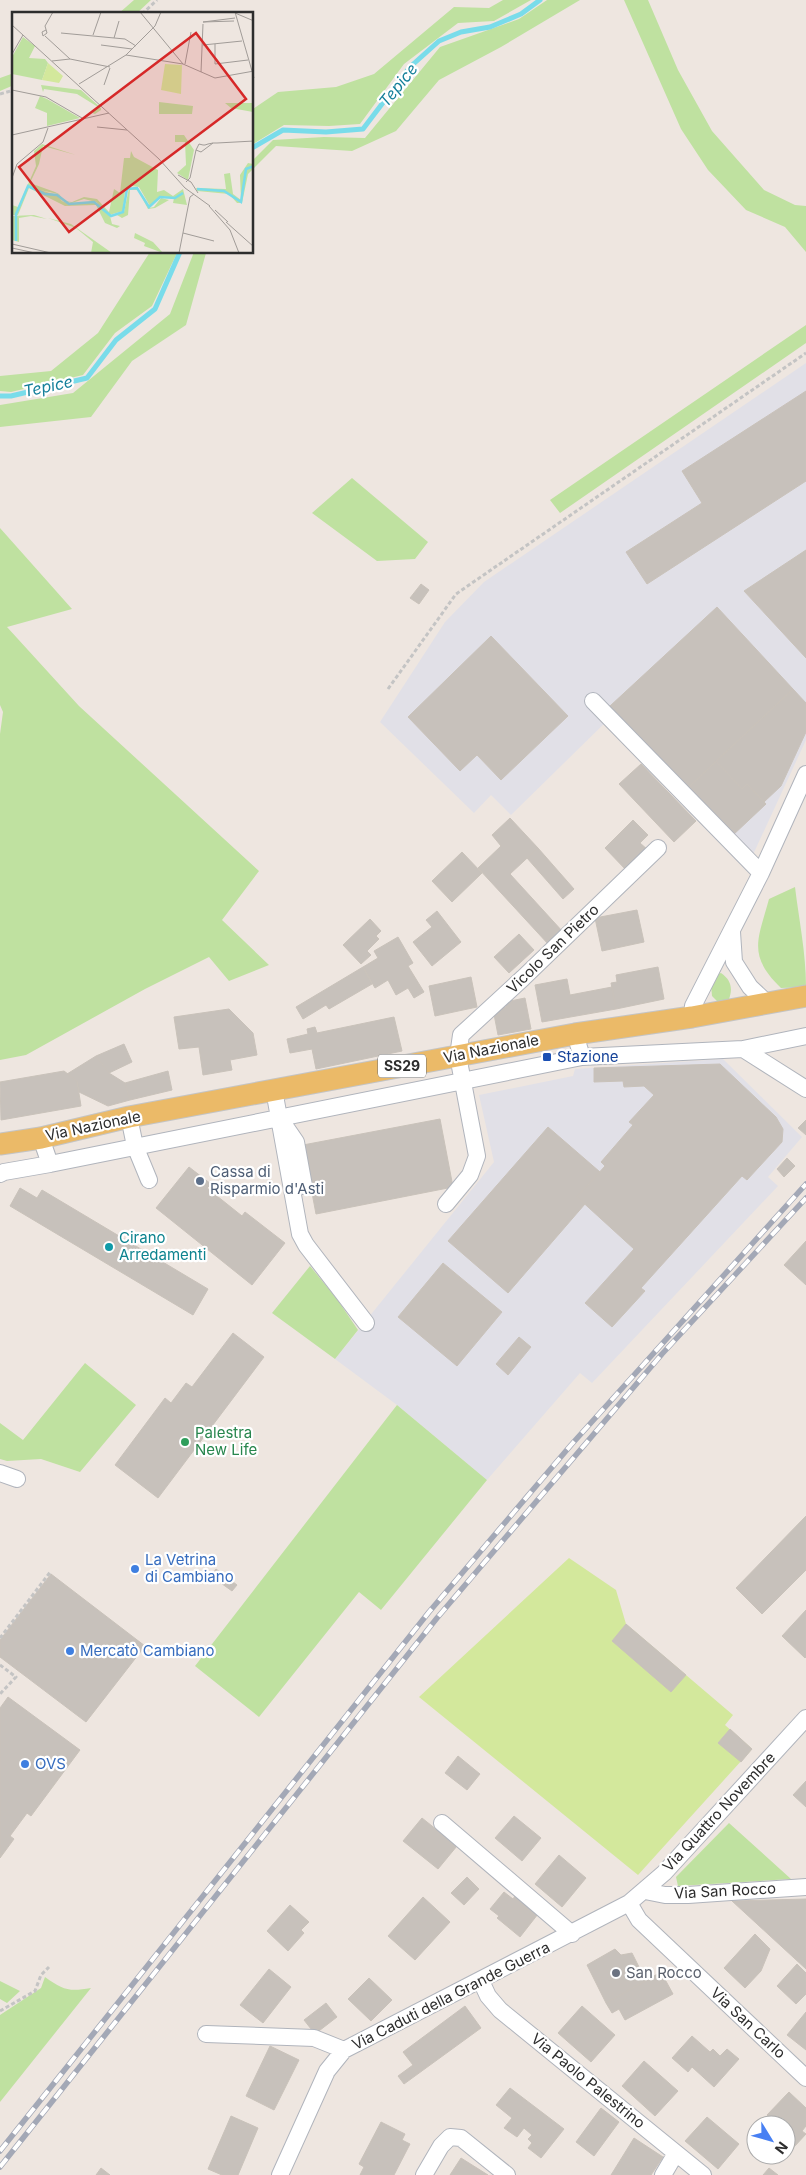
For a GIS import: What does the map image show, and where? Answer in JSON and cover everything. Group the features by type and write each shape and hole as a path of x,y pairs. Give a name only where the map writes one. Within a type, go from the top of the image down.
{"main road":[{"name":"Via Nazionale","path":"0,1144 41,1138 129,1118 575,1034 806,996"}],"street":[{"path":"593,701 761,873"},
{"path":"692,1016 693,1006 732,932 803,786"},
{"name":"Vicolo San Pietro","path":"458,1056 461,1035 658,848"},
{"path":"732,932 734,962 750,987 767,1003"},
{"path":"575,1034 582,1057"},
{"path":"0,1174 582,1057 742,1049 806,1036"},
{"path":"742,1049 806,1089"},
{"path":"446,1204 470,1175 477,1156 458,1056"},
{"path":"274,1090 300,1222 300,1234 366,1324"},
{"path":"279,1117 296,1142 310,1218"},
{"path":"129,1118 135,1146 148,1180"},
{"path":"41,1138 50,1164"},
{"path":"0,1473 17,1479"},
{"name":"Via Quattro Novembre","path":"629,1903 645,1891 806,1718"},
{"path":"442,1823 572,1934"},
{"name":"Via San Rocco","path":"645,1891 665,1895 688,1895 806,1887"},
{"name":"Via Caduti della Grande Guerra","path":"280,2175 327,2071 344,2050 629,1903"},
{"name":"Via San Carlo","path":"629,1903 639,1920 806,2078"},
{"name":"Via Paolo Palestrino","path":"481,1981 488,1996 500,2010 703,2175"},
{"path":"206,2034 314,2038 344,2050"},
{"path":"424,2175 440,2146 450,2138 461,2138 507,2175"},
{"path":"663,2175 676,2153"}],"path":[{"path":"144,12 157,0"},
{"path":"388,689 456,594 806,353"},
{"path":"0,1638 50,1571"},
{"path":"0,1665 16,1677 0,1694"},
{"path":"0,2011 34,1991 41,1975 49,1967"}],"shaded area":[{"path":"806,363 806,740 751,859 613,715 511,815 491,795 474,813 380,722 445,622 484,582"},
{"path":"723,1059 802,1137 768,1177 778,1186 592,1383 580,1373 487,1480 397,1405 335,1359 494,1162 479,1095 573,1076 575,1069"}],"green space":[{"path":"134,0 151,0 138,12 120,12"},
{"path":"503,0 531,0 494,21 458,23 404,64 360,124 329,126 284,125 254,143 254,108 278,92 336,87 374,74 454,7 489,8"},
{"path":"547,0 580,0 501,47 439,80 396,131 352,151 276,146 254,168 254,159 273,140 324,137 365,138 440,47 519,19"},
{"path":"624,0 648,0 678,70 712,131 764,190 795,205 806,206 806,252 785,227 746,210 708,170 681,129"},
{"path":"12,74 12,86 0,91 0,78"},
{"path":"149,254 177,254 152,306 115,333 83,375 11,392 0,391 0,376 51,371 98,333"},
{"path":"193,254 206,254 186,325 132,361 91,417 0,427 0,405 73,393 170,314"},
{"path":"806,325 806,343 560,513 550,500"},
{"path":"352,478 428,542 415,559 377,561 312,513"},
{"path":"0,528 72,609 7,627 79,706 259,871 222,920 269,965 229,981 209,957 145,989 26,1055 0,1060 0,734 3,712 0,705"},
{"path":"795,887 804,949 806,987 781,988 763,966 759,956 759,936 769,899"},
{"path":"721,973 729,981 731,991 729,999 718,1002 712,996 711,985 718,974"},
{"path":"310,1266 337,1299 358,1330 335,1359 272,1313"},
{"path":"85,1363 136,1405 80,1472 41,1459 7,1461 0,1459 0,1423 23,1440"},
{"path":"397,1405 487,1480 381,1610 359,1592 259,1717 195,1666"},
{"path":"569,1558 616,1590 626,1624 733,1715 725,1725 752,1749 638,1875 419,1697"},
{"path":"729,1823 791,1879 678,1886 676,1877"},
{"path":"45,1977 66,1989 91,1988 0,2102 0,2015 41,1988"},
{"path":"0,1981 20,1991 7,2003 0,1999"}],"building":[{"path":"806,391 806,481 647,584 626,552 702,503 682,471"},
{"path":"806,550 806,658 744,591"},
{"path":"421,584 429,590 419,604 410,598"},
{"path":"717,607 793,689 687,789 610,706"},
{"path":"491,636 568,716 501,780 477,755 460,771 408,717"},
{"path":"793,689 806,703 806,732 781,786 764,802 747,784 742,789 716,761"},
{"path":"716,761 742,789 747,784 766,804 732,836 687,789"},
{"path":"641,764 696,821 674,842 619,784"},
{"path":"510,818 538,848 510,874 563,932 549,945 478,868 501,846 492,835"},
{"path":"633,820 648,835 640,843 648,850 627,871 605,848"},
{"path":"538,848 574,889 563,899 527,858"},
{"path":"462,852 482,873 452,902 432,881"},
{"path":"637,910 644,942 602,951 595,918"},
{"path":"437,911 461,942 432,966 413,942 432,927 426,920"},
{"path":"370,919 381,931 376,936 379,939 367,951 371,955 361,964 343,945"},
{"path":"519,934 534,950 509,973 494,957"},
{"path":"398,937 413,963 408,966 424,992 414,998 408,988 396,995 388,980 375,988 363,967 378,958 374,951"},
{"path":"363,967 372,984 329,1009 326,1005 303,1019 296,1007"},
{"path":"658,967 664,999 616,1009 611,983 617,982 616,975"},
{"path":"471,977 477,1007 435,1016 429,986"},
{"path":"567,979 570,995 612,987 616,1009 542,1022 535,985"},
{"path":"525,998 531,1029 498,1035 493,1009 506,1007 505,1002"},
{"path":"229,1009 253,1033 257,1055 230,1060 232,1070 203,1075 199,1047 179,1049 174,1017"},
{"path":"394,1017 402,1051 316,1069 312,1049 290,1053 287,1039 308,1034 307,1029 315,1027 317,1033"},
{"path":"124,1044 132,1062 109,1073 96,1056"},
{"path":"96,1056 109,1073 125,1083 130,1100 108,1106 79,1092 77,1081 67,1074"},
{"path":"720,1064 776,1117 783,1129 782,1142 747,1180 742,1176 641,1288 645,1291 612,1327 585,1303 634,1249 577,1197 605,1166 601,1162 633,1125 629,1122 654,1095 644,1086 624,1087 623,1081 594,1082 594,1068"},
{"path":"64,1071 77,1081 81,1106 1,1120 0,1082"},
{"path":"168,1071 172,1090 130,1100 125,1083"},
{"path":"440,1119 453,1187 316,1214 303,1145"},
{"path":"806,1120 806,1135 798,1128"},
{"path":"548,1127 600,1172 577,1197 585,1204 508,1293 448,1241"},
{"path":"787,1158 795,1166 784,1177 777,1169"},
{"path":"189,1167 211,1184 207,1188 242,1216 245,1212 285,1243 252,1285 156,1208"},
{"name":"Cirano Arredamenti","path":"20,1188 37,1198 42,1190 208,1289 193,1315 10,1206"},
{"path":"806,1241 806,1285 784,1265"},
{"path":"443,1263 502,1312 457,1366 398,1317"},
{"path":"233,1333 264,1357 158,1498 115,1465 165,1398 171,1403 186,1383 192,1387"},
{"path":"519,1337 531,1347 508,1375 496,1364"},
{"path":"806,1516 806,1570 762,1614 736,1588"},
{"path":"216,1569 237,1585 232,1591 211,1576"},
{"name":"Mercatò Cambiano","path":"51,1574 145,1646 86,1722 0,1657 0,1640"},
{"path":"806,1610 806,1657 805,1658 782,1636"},
{"path":"626,1624 686,1675 671,1692 612,1641"},
{"path":"8,1697 80,1750 31,1816 27,1813 10,1836 14,1839 0,1858 0,1708"},
{"path":"730,1729 752,1749 741,1762 718,1743"},
{"path":"458,1756 480,1774 467,1790 445,1773"},
{"path":"806,1781 806,1807 793,1795"},
{"path":"514,1816 541,1838 522,1861 495,1838"},
{"path":"422,1818 457,1846 438,1869 403,1841"},
{"path":"559,1855 586,1878 562,1907 535,1884"},
{"path":"467,1877 479,1889 464,1905 451,1893"},
{"path":"504,1892 513,1899 515,1896 538,1914 520,1937 497,1918 499,1916 490,1909"},
{"path":"423,1897 450,1922 415,1960 388,1936"},
{"path":"806,1899 806,1969 732,1901"},
{"path":"290,1905 309,1922 301,1930 304,1933 288,1951 267,1931"},
{"path":"755,1934 770,1949 761,1971 745,1988 724,1968"},
{"name":"San Rocco","path":"615,1949 621,1955 632,1953 646,1981 606,2003 587,1965"},
{"path":"797,1964 806,1973 806,1994 796,2004 777,1986"},
{"path":"269,1969 291,1987 263,2023 240,2005"},
{"path":"661,1972 673,1994 625,2020 619,2009 612,2013 606,2003"},
{"path":"369,1978 392,2000 371,2021 348,1999"},
{"path":"326,2003 337,2017 315,2034 304,2020"},
{"path":"465,2006 481,2028 404,2084 398,2076 413,2065 403,2052"},
{"path":"582,2006 615,2035 591,2062 558,2033"},
{"path":"806,2012 806,2050 787,2035"},
{"path":"692,2036 710,2052 713,2049 720,2056 727,2049 739,2059 714,2087 692,2067 688,2072 672,2058"},
{"path":"270,2046 299,2060 274,2110 246,2096"},
{"path":"644,2061 678,2091 655,2116 622,2086"},
{"path":"510,2088 564,2129 541,2158 528,2148 532,2143 528,2139 532,2135 524,2128 517,2137 504,2128 512,2118 496,2105"},
{"path":"789,2092 806,2108 806,2126 802,2131 806,2134 796,2145 796,2115 767,2115"},
{"path":"601,2108 619,2122 594,2156 576,2142"},
{"path":"231,2116 258,2128 238,2175 222,2175 208,2169"},
{"path":"707,2117 739,2144 718,2169 685,2141"},
{"path":"381,2122 405,2134 402,2140 410,2144 394,2175 360,2175 364,2167 359,2164"},
{"path":"634,2138 663,2157 651,2175 611,2175"},
{"path":"461,2158 488,2175 450,2175"},
{"path":"101,2168 110,2175 96,2175"},
{"path":"769,2168 778,2175 763,2175"}],"waterway":[{"name":"Tepice","path":"254,147 283,130 326,132 363,129 410,67 439,41 461,32 490,27 521,14 540,0"},
{"name":"Tepice","path":"0,396 11,396 87,378 116,340 155,309 179,254"}],"railway":[{"path":"0,2151 429,1612 571,1445 806,1184"},
{"path":"0,2167 437,1618 662,1354 806,1198"}],"place":[{"name":"Stazione","path":"547,1057"},
{"name":"Cassa di Risparmio d'Asti","path":"200,1181"},
{"name":"Cirano Arredamenti","path":"109,1247"},
{"name":"Palestra New Life","path":"185,1442"},
{"name":"La Vetrina di Cambiano","path":"135,1569"},
{"name":"Mercatò Cambiano","path":"70,1651"},
{"name":"OVS","path":"25,1764"},
{"name":"San Rocco","path":"616,1973"}]}
